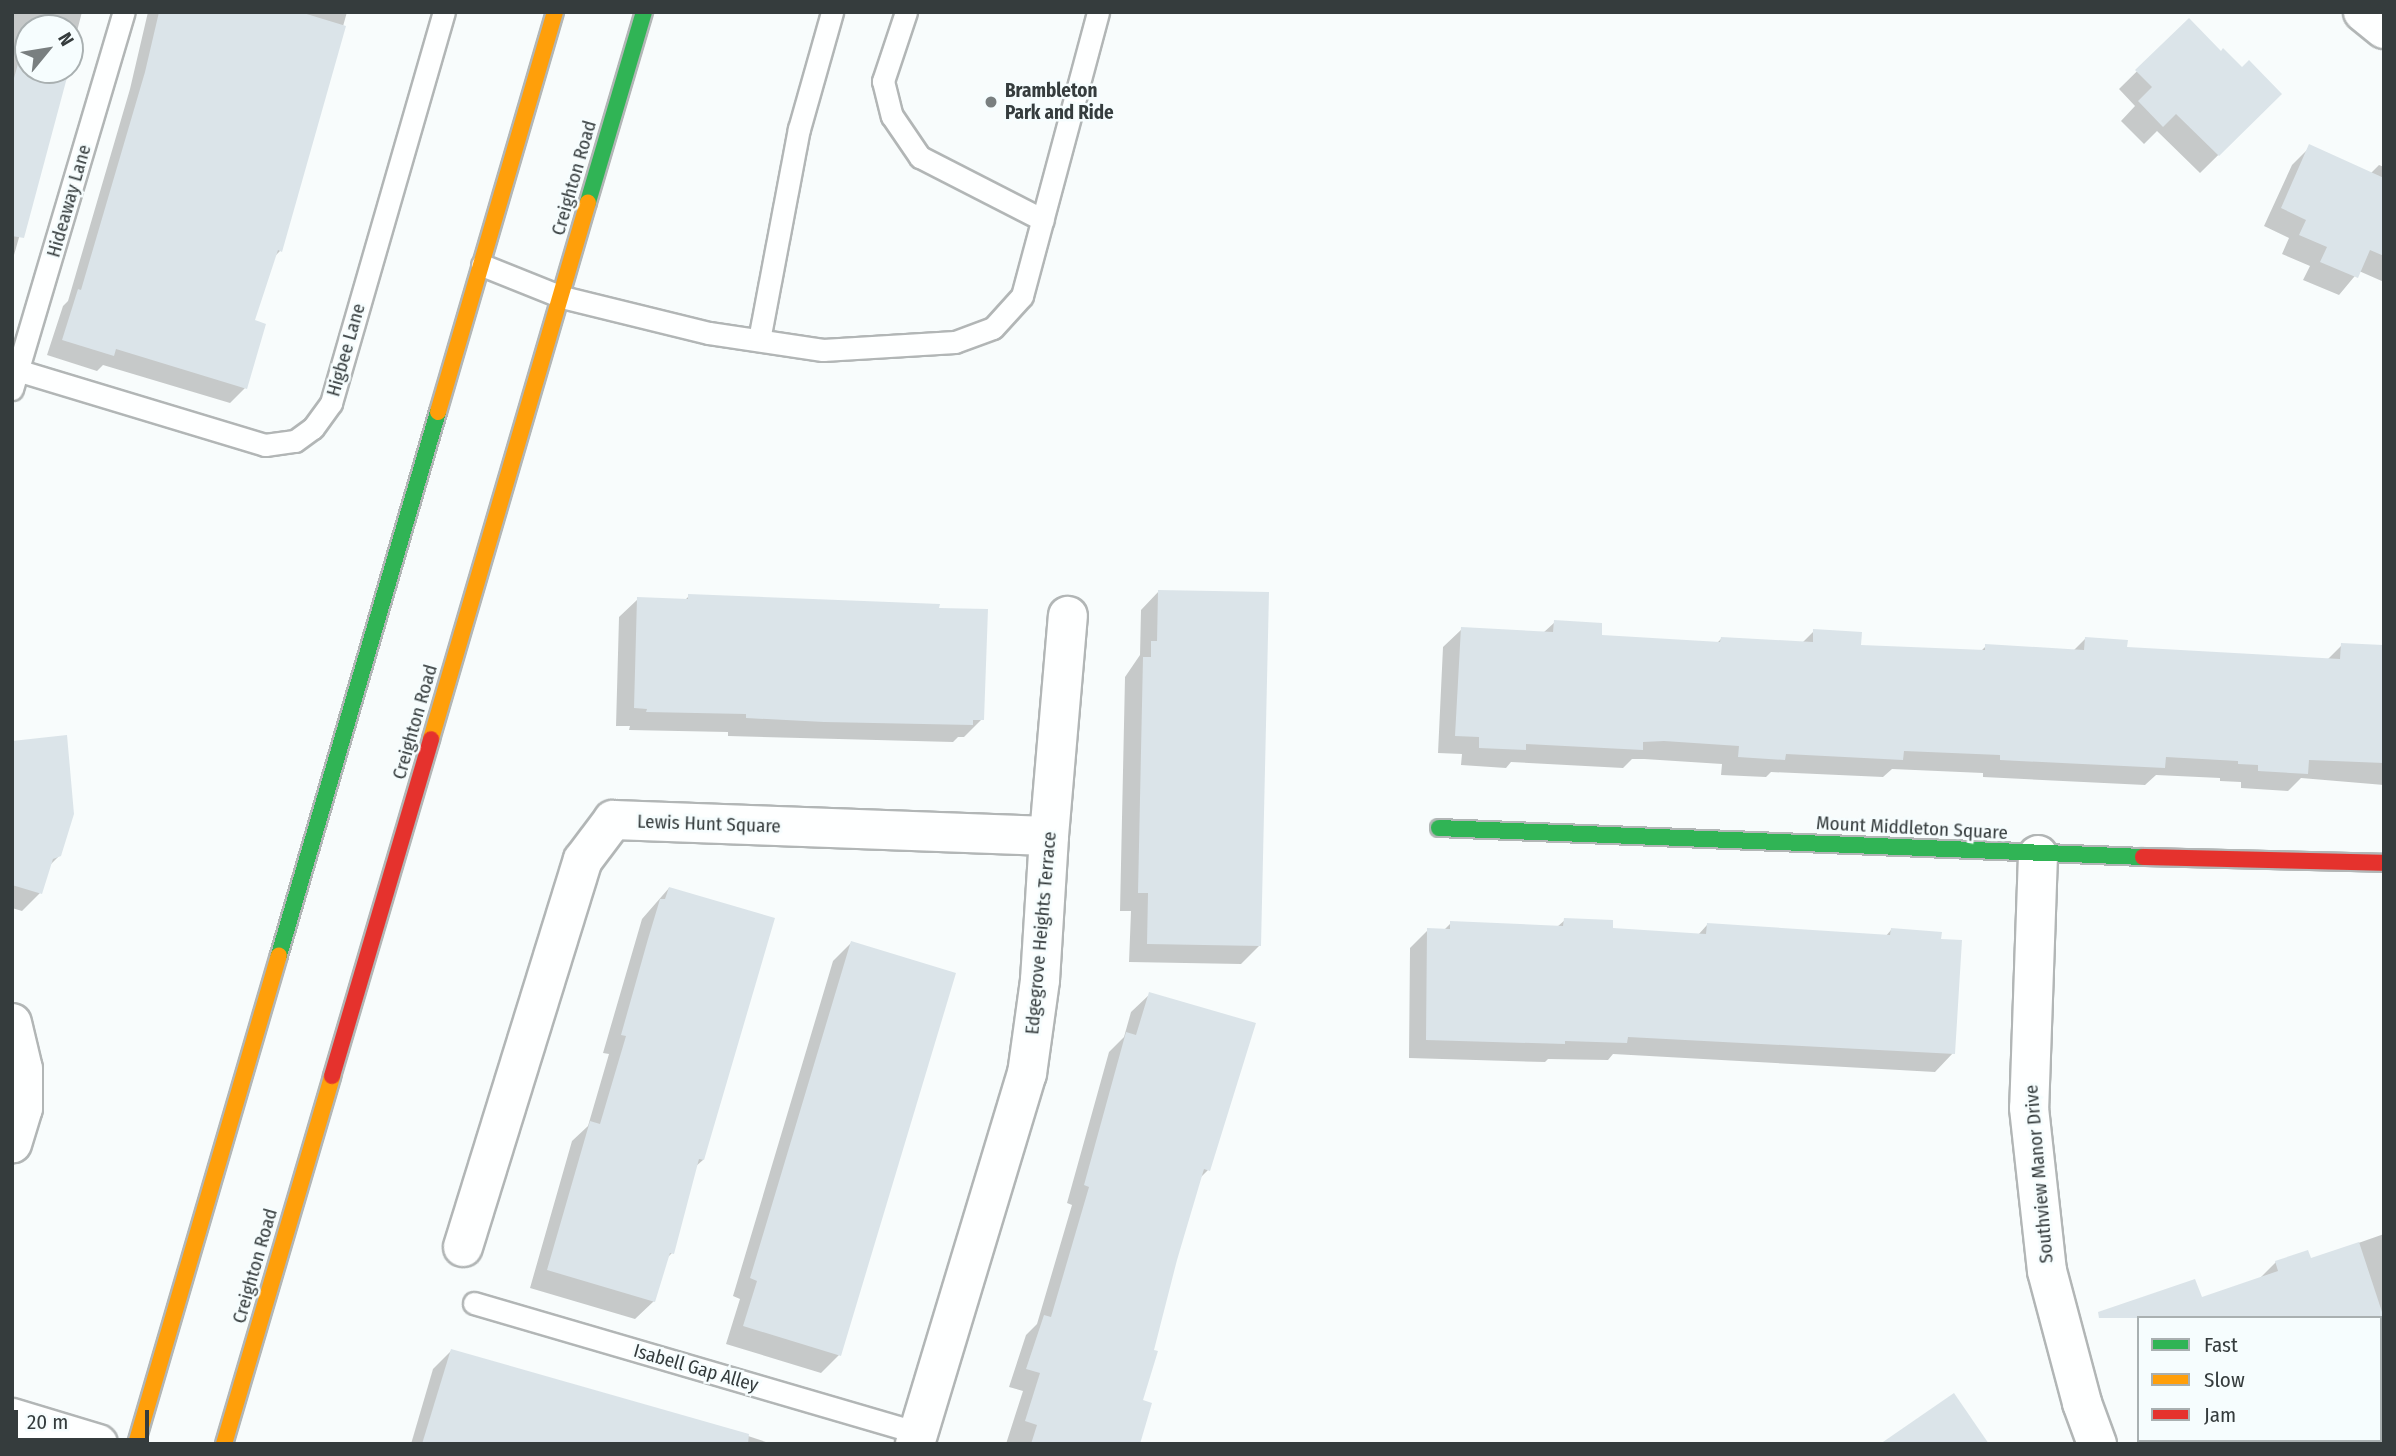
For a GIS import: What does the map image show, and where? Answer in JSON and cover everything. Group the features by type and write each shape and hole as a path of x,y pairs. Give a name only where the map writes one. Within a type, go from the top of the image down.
{"street":[{"path":"136,1444 555,12"},
{"name":"Creighton Road","path":"224,1444 644,12"},
{"path":"2363,12 2384,29"},
{"name":"Edgegrove Heights Terrace","path":"917,1438 1027,1074 1041,980 1049,836 1068,616"},
{"name":"Lewis Hunt Square","path":"463,1247 583,860 613,820 1049,836"},
{"name":"Mount Middleton Square","path":"1439,828 2038,855 2384,863"},
{"name":"Southview Manor Drive","path":"2038,855 2029,1108 2047,1271 2082,1403 2097,1444"},
{"path":"12,1023 23,1069 23,1108 12,1143"},
{"path":"12,1418 98,1444"}],"lane":[{"name":"Hideaway Lane","path":"16,380 124,12"},
{"name":"Higbee Lane","path":"16,380 265,445 295,441 313,428 331,403 444,12"},
{"path":"759,340 799,130 832,12"},
{"path":"906,12 883,81 892,116 920,157 1043,220"},
{"path":"482,265 562,297 709,333 823,350 955,342 993,328 1022,296 1098,12"},
{"name":"Isabell Gap Alley","path":"474,1303 917,1438"}],"building":[{"path":"159,12 300,12 346,26 282,252 278,250 255,320 266,324 247,389 116,349 114,356 62,340 78,289 81,290 145,72"},
{"path":"2189,18 2221,51 2223,48 2242,67 2249,60 2282,94 2219,156 2176,114 2163,127 2138,101 2152,87 2135,70"},
{"path":"14,78 14,84 65,84 24,238 12,236"},
{"path":"2309,144 2384,178 2384,256 2370,250 2358,278 2320,262 2327,247 2299,235 2306,220 2281,208"},
{"path":"1158,590 1269,592 1261,946 1147,944 1148,893 1138,893 1143,657 1151,657 1151,641 1157,641"},
{"path":"688,594 940,604 939,608 988,609 984,720 973,720 973,725 824,722 746,718 746,714 646,712 647,709 634,708 637,597 688,599"},
{"path":"1554,620 1602,623 1602,635 1720,642 1721,637 1813,642 1813,629 1862,632 1861,645 1985,650 1985,644 2084,650 2085,637 2128,640 2127,647 2340,659 2341,643 2383,645 2384,763 2309,760 2308,774 2258,771 2258,765 2238,764 2238,761 2166,757 2165,768 2000,760 2000,755 1904,751 1903,760 1786,754 1785,760 1738,757 1739,746 1664,741 1643,742 1643,750 1526,744 1526,750 1479,748 1479,737 1455,736 1461,627 1553,632"},
{"path":"67,735 74,814 61,856 53,859 42,894 12,885 12,741"},
{"path":"669,887 775,918 704,1160 699,1159 674,1254 670,1253 655,1302 547,1270 590,1121 600,1124 626,1036 621,1035 648,939 660,899 665,899"},
{"path":"1564,918 1613,920 1613,928 1706,934 1707,923 1890,935 1891,928 1942,932 1941,939 1962,940 1955,1054 1628,1037 1627,1043 1565,1041 1565,1044 1426,1040 1427,928 1450,929 1450,921 1563,926"},
{"path":"851,941 956,973 841,1356 743,1326 757,1281 750,1278"},
{"path":"1149,992 1256,1023 1210,1171 1204,1169 1177,1260 1154,1350 1158,1351 1143,1400 1152,1403 1140,1444 1031,1444 1037,1425 1025,1421 1040,1373 1026,1369 1044,1315 1051,1317 1089,1187 1084,1185 1126,1032 1136,1035"},
{"path":"2359,1242 2384,1318 2099,1318 2098,1312 2195,1279 2202,1297 2278,1271 2275,1261 2308,1250 2311,1258"},
{"path":"451,1349 749,1434 748,1444 422,1444"},
{"path":"1954,1393 1989,1444 1880,1444"}],"traffic: fast":[{"path":"588,202 644,12"},
{"path":"279,955 438,412"},
{"path":"1439,828 2143,857"}],"traffic: slow":[{"path":"438,412 555,12"},
{"path":"431,739 588,202"},
{"path":"136,1444 279,955"},
{"path":"224,1444 332,1076"}],"traffic: jam":[{"path":"332,1076 431,739"},
{"path":"2143,857 2384,863"}],"place":[{"name":"Brambleton Park and Ride","path":"991,102"}]}
